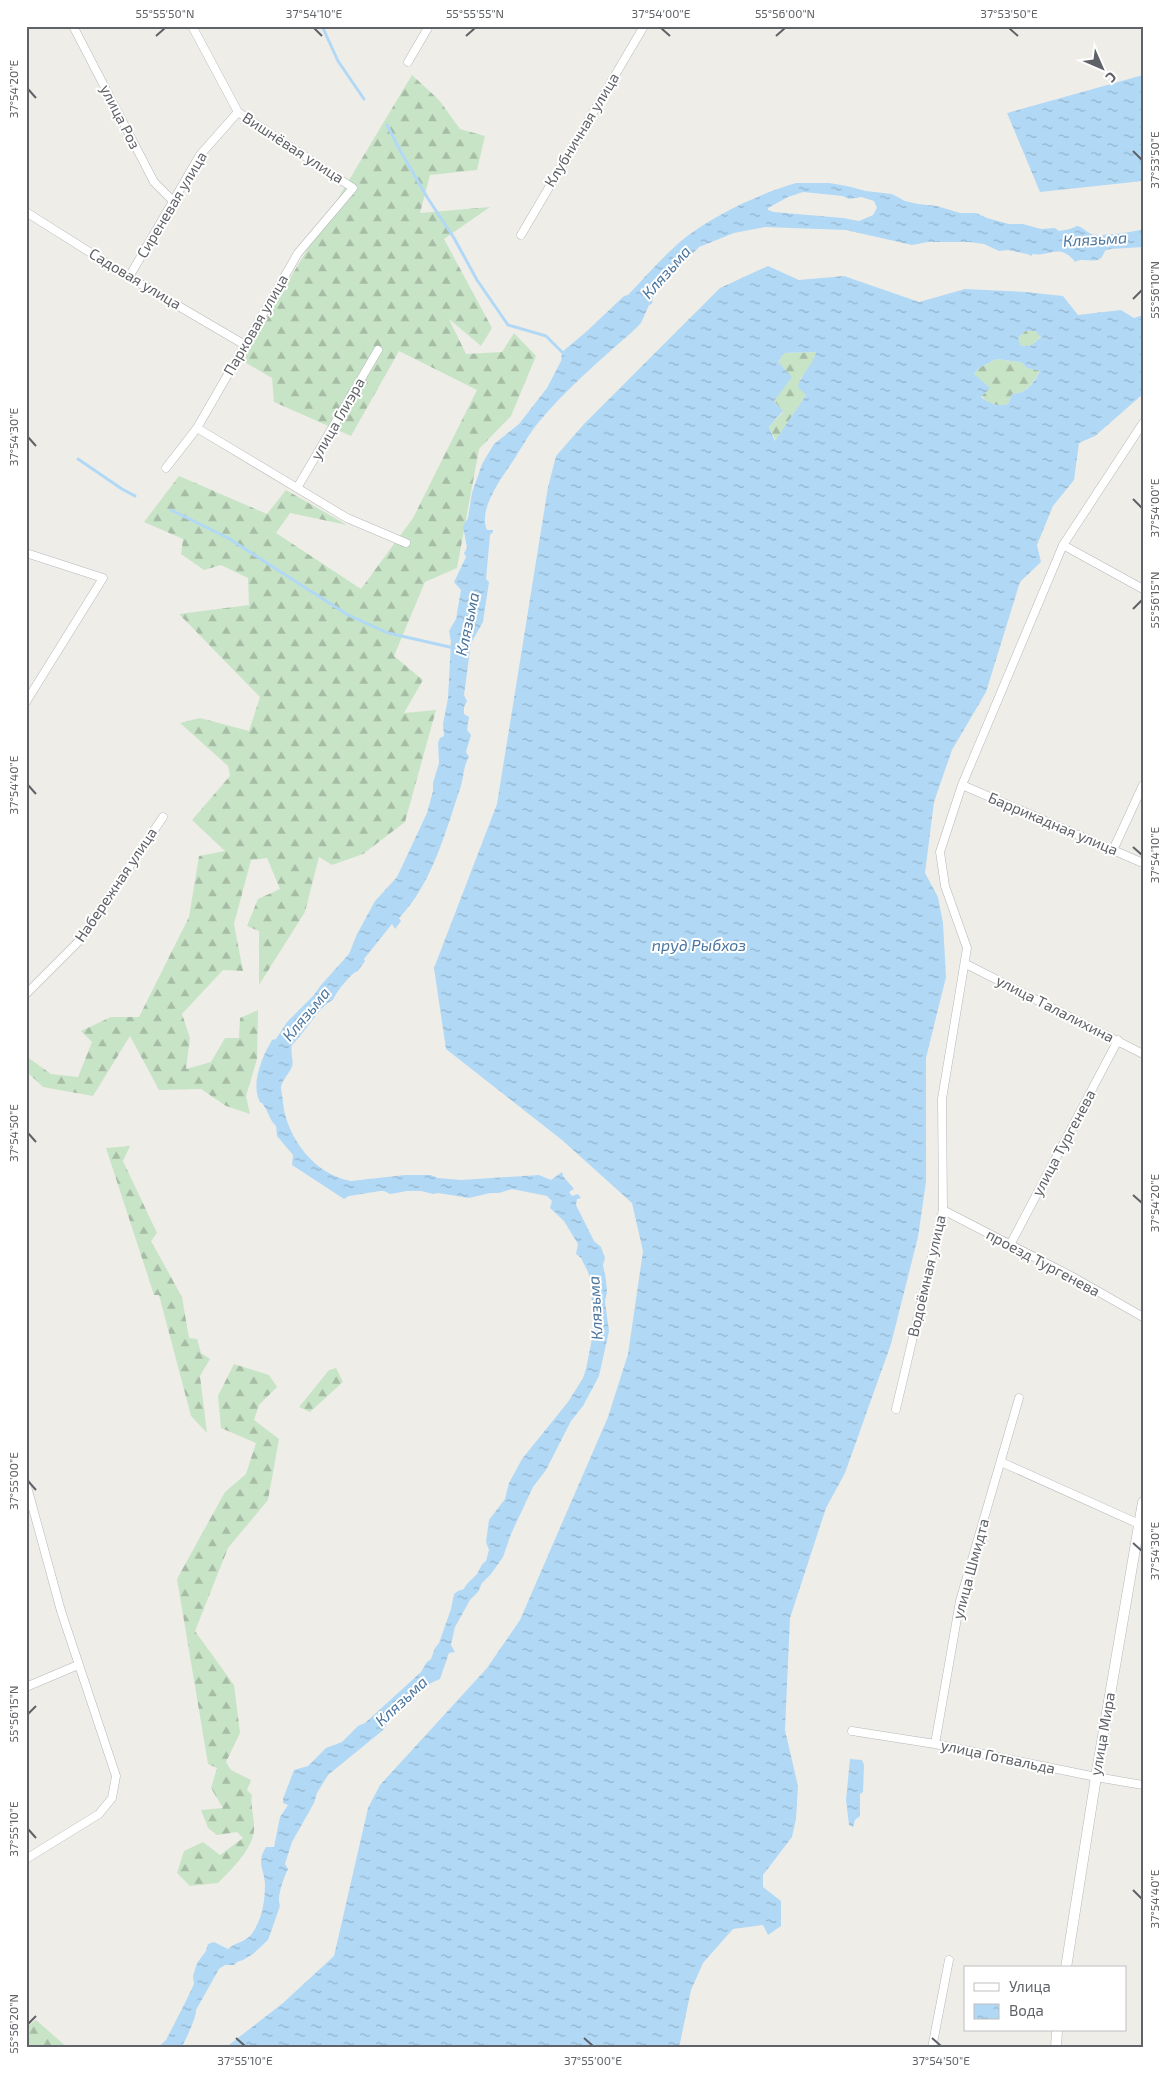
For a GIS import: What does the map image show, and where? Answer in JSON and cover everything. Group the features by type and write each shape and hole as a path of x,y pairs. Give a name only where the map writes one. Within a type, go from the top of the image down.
{"street":[{"name":"улица Роз","path":"73,26 154,182 174,202"},
{"name":"Вишнёвая улица","path":"192,26 238,112 354,188"},
{"path":"408,62 429,26"},
{"name":"Клубничная улица","path":"521,235 644,26"},
{"name":"Сиреневая улица","path":"129,277 200,155 238,112"},
{"name":"Парковая улица","path":"166,468 197,428 298,253 354,188"},
{"name":"Садовая улица","path":"26,212 129,277 245,345"},
{"name":"улица Глиэра","path":"297,488 378,350"},
{"name":"Водоёмная улица","path":"896,1409 943,1210 942,1099 968,948 945,886 940,852 962,785 1063,545 1143,423"},
{"path":"197,428 347,518 406,543"},
{"path":"1063,545 1143,589"},
{"path":"26,553 103,578 26,702"},
{"path":"1113,850 1143,784"},
{"name":"Баррикадная улица","path":"962,785 1143,863"},
{"name":"Набережная улица","path":"26,994 78,942 163,816"},
{"name":"улица Талалихина","path":"966,964 1143,1054"},
{"name":"улица Тургенева","path":"1010,1246 1118,1040"},
{"name":"проезд Тургенева","path":"943,1210 1071,1276 1143,1317"},
{"name":"улица Шмидта","path":"935,1744 960,1600 1019,1398"},
{"path":"1001,1462 1139,1524"},
{"path":"26,1483 61,1611 116,1776 112,1798 100,1814 26,1859"},
{"name":"улица Мира","path":"1066,1966 1096,1777 1143,1502"},
{"path":"26,1687 78,1665"},
{"name":"улица Готвальда","path":"852,1732 935,1744 1096,1777 1143,1784"},
{"path":"932,2048 949,1960"},
{"path":"1056,2048 1057,2032"}],"green space":[{"path":"412,75 439,100 460,129 485,136 477,170 430,175 420,213 490,207 444,239 492,328 481,346 449,319 466,354 502,352 514,333 536,356 511,416 479,449 457,568 425,582 394,656 423,680 404,713 436,710 405,822 363,854 332,865 319,857 305,912 259,985 259,931 247,926 258,899 280,889 267,858 251,860 234,924 243,971 223,970 182,1014 190,1038 186,1069 211,1062 225,1038 239,1038 240,1018 258,1010 257,1059 246,1096 250,1114 226,1106 201,1089 159,1090 130,1036 93,1096 43,1087 26,1071 26,1056 51,1074 78,1077 92,1042 81,1031 111,1017 139,1017 189,917 199,856 225,851 192,820 230,776 228,766 180,723 200,718 249,731 260,697 179,614 249,605 248,578 221,565 204,570 181,554 183,539 144,522 179,476 267,514 286,490 347,525 290,513 276,533 361,589 413,518 477,390 399,351 351,436 274,402 272,378 241,360"},
{"path":"1025,331 1035,331 1041,336 1030,346 1021,346 1018,338"},
{"path":"816,352 813,364 800,379 806,395 776,441 769,427 783,412 774,401 778,362 784,353"},
{"path":"996,359 1021,362 1027,368 1040,370 1026,389 1012,394 1008,404 993,405 988,402 978,388 974,374 979,368"},
{"path":"130,1146 123,1161 157,1233 151,1241 182,1297 189,1338 197,1339 201,1353 210,1359 200,1376 207,1433 191,1416 159,1295 154,1295 106,1148"},
{"path":"234,1364 269,1375 277,1387 259,1405 254,1420 279,1439 268,1500 228,1548 195,1631 234,1685 240,1733 226,1762 231,1770 251,1780 247,1790 252,1795 254,1831 245,1852 235,1866 218,1883 190,1886 177,1873 184,1851 203,1842 220,1855 243,1838 237,1832 217,1835 208,1828 201,1810 223,1808 211,1788 217,1768 208,1764 177,1579 225,1492 246,1474 256,1443 221,1428 218,1396"},
{"path":"336,1368 343,1382 310,1412 299,1407 329,1370"},
{"path":"36,2020 68,2048 26,2048 26,2027"}],"water":[{"path":"1143,75 1143,181 1040,192 1007,113"},
{"name":"Клязьма","path":"796,183 829,183 866,191 892,194 905,201 937,206 960,213 976,213 1009,224 1023,224 1041,229 1055,228 1059,231 1077,226 1091,234 1101,235 1143,229 1143,247 1106,250 1098,260 1075,262 1070,256 1060,251 1032,254 1032,256 1008,250 999,251 984,244 969,242 928,242 912,245 846,230 765,227 734,233 699,247 653,295 652,304 649,305 641,323 583,376 538,423 496,487 485,514 487,530 493,530 493,532 490,535 486,579 489,582 483,622 471,643 464,695 467,701 464,707 464,714 469,717 467,730 471,735 466,752 469,757 443,840 429,874 420,890 399,918 401,921 395,929 392,924 364,959 365,961 358,971 348,979 333,1000 323,1007 292,1045 292,1067 283,1082 281,1091 290,1129 305,1153 326,1171 351,1181 405,1175 431,1175 438,1178 461,1180 539,1175 551,1180 562,1172 574,1189 569,1192 572,1196 578,1194 581,1198 577,1199 576,1205 594,1241 601,1247 605,1258 603,1265 607,1292 605,1302 609,1331 599,1376 583,1406 571,1421 546,1470 533,1487 511,1534 503,1557 470,1600 455,1627 451,1645 455,1652 449,1653 440,1679 431,1683 390,1720 382,1731 328,1775 292,1842 285,1864 288,1869 280,1893 280,1906 268,1940 253,1954 243,1960 234,1965 225,1965 219,1969 196,2010 193,2023 181,2048 157,2048 166,2040 186,2001 194,1984 193,1976 197,1963 206,1951 208,1944 214,1942 228,1949 249,1937 258,1923 265,1891 261,1857 266,1847 274,1847 280,1817 288,1805 283,1803 283,1799 294,1770 308,1766 326,1748 342,1742 421,1672 426,1663 431,1659 439,1643 451,1609 454,1594 464,1589 486,1561 489,1550 486,1542 489,1520 505,1499 509,1483 522,1459 568,1402 583,1378 593,1333 591,1282 588,1272 581,1258 576,1254 578,1244 564,1221 550,1208 552,1201 547,1196 512,1189 469,1198 421,1191 390,1194 380,1191 349,1196 344,1199 292,1165 293,1155 277,1136 276,1126 257,1093 256,1085 259,1069 272,1040 276,1039 287,1022 314,995 349,954 357,934 375,901 397,877 427,813 439,763 438,743 440,738 444,736 443,724 448,698 451,642 449,631 456,619 461,590 454,582 466,557 464,553 467,548 463,526 468,518 472,493 482,464 494,444 519,424 547,388 561,361 562,352 624,296 628,295 671,250 711,220 753,199","holes":["803,192 843,196 849,199 861,197 874,201 877,208 873,215 859,221 768,210 768,208 788,197"]},
{"name":"пруд Рыбхоз","path":"768,266 799,280 844,276 919,302 965,289 1026,292 1063,296 1078,315 1121,310 1134,318 1143,315 1143,394 1095,436 1079,443 1074,480 1053,506 1037,545 1041,562 1020,582 986,692 952,750 934,802 925,873 938,897 943,923 946,977 926,1058 926,1182 918,1237 891,1344 845,1473 826,1508 790,1618 785,1730 798,1786 796,1819 792,1837 763,1875 763,1887 781,1901 781,1926 768,1935 763,1925 733,1929 703,1963 691,1990 679,2048 225,2048 283,2003 334,1956 368,1808 380,1785 487,1668 520,1620 608,1417 628,1354 643,1251 632,1203 562,1140 446,1049 434,968 497,804 548,487 556,456 584,424 720,288","holes":["1025,331 1035,331 1041,337 1030,346 1021,346 1018,338","816,352 798,387 806,395 775,441 769,427 783,411 774,401 792,377 778,362 784,353","996,359 1021,362 1027,368 1040,371 1026,390 1012,394 1008,404 997,405 981,397 990,388 974,374 979,368"]},
{"path":"850,1759 862,1760 864,1765 863,1792 860,1794 860,1816 855,1820 853,1827 849,1825 846,1800"}],"waterway":[{"path":"322,26 338,61 364,99"},
{"path":"387,125 427,197 454,238 477,280 508,325 546,336 564,354"},
{"path":"78,459 135,496"},
{"name":"Клязьма","path":"171,510 228,538 348,615 388,633 454,648"}]}
